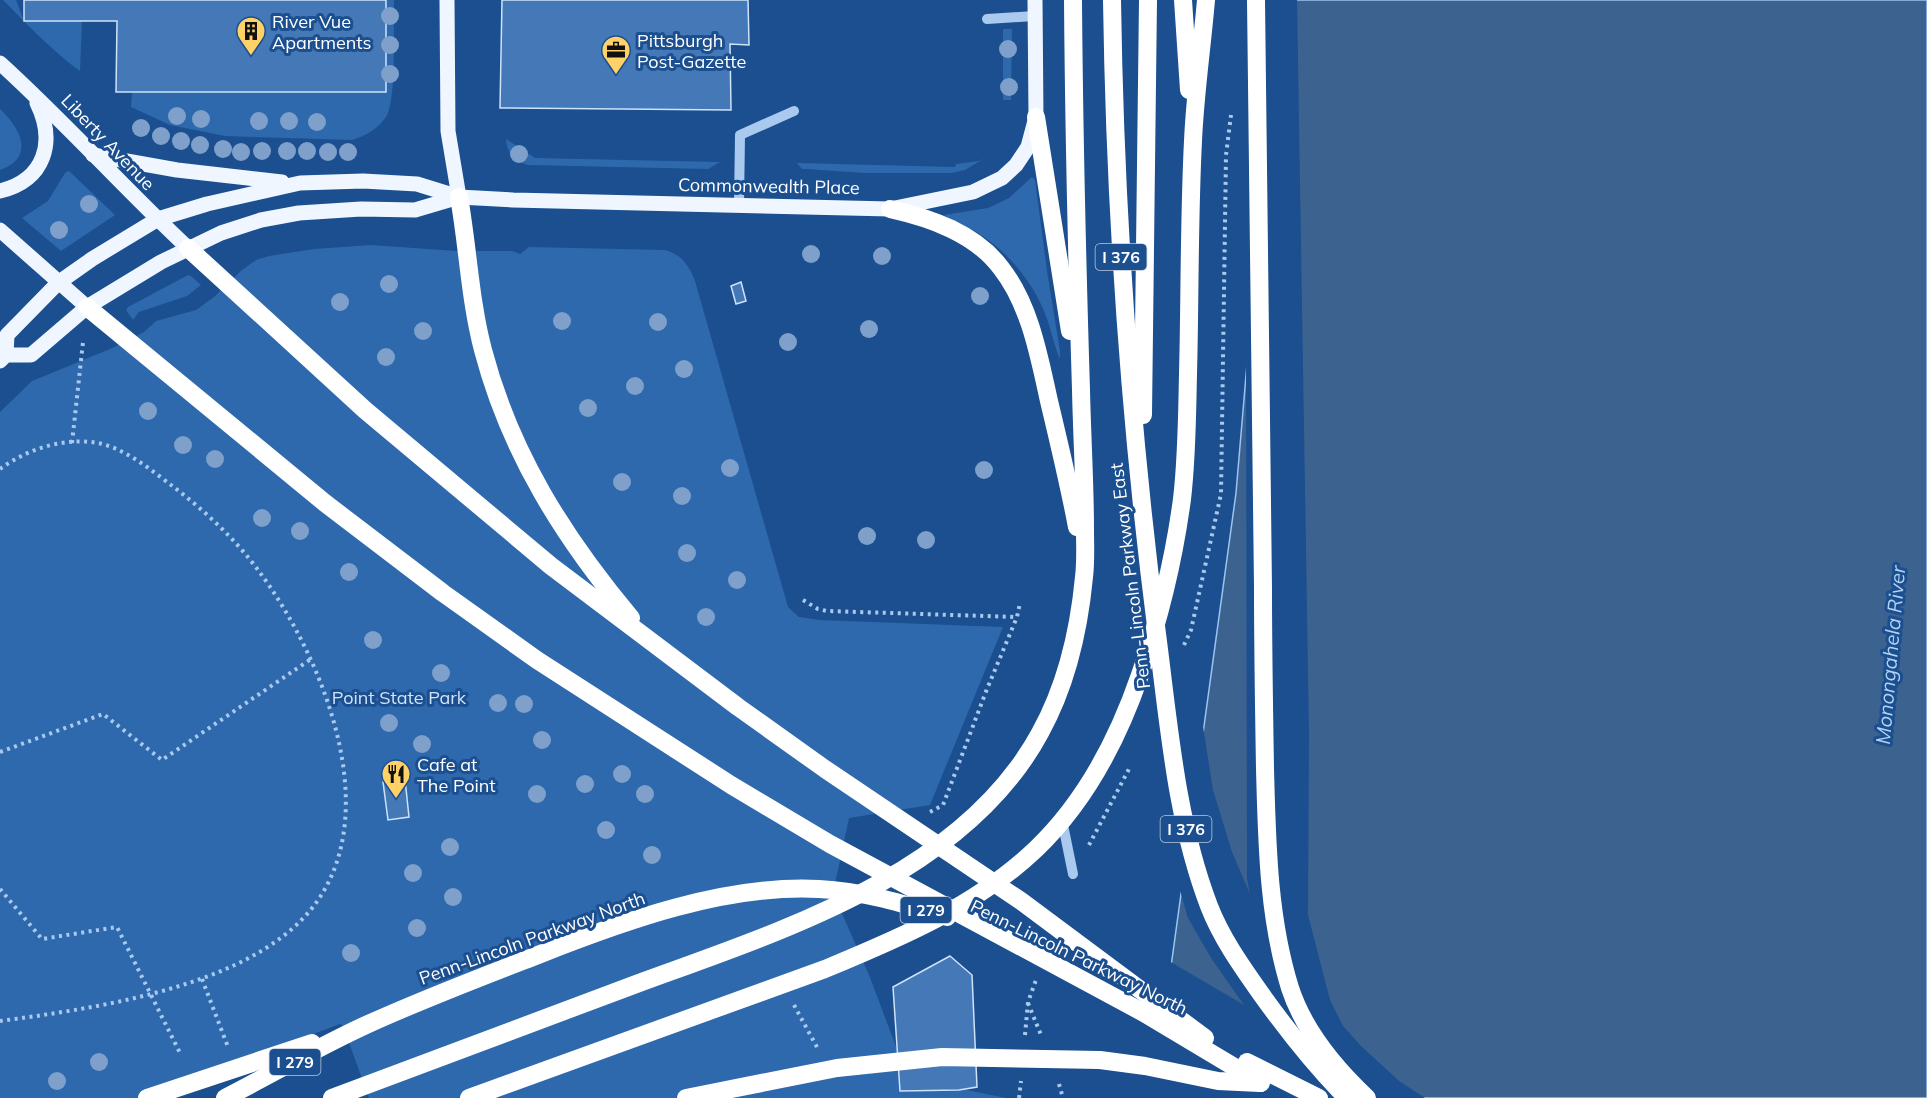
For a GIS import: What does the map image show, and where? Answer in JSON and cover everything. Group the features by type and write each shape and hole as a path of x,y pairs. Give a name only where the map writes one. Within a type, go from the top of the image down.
{"highway":[{"path":"332,1098 771,934 822,912 933,851 963,827 992,799 1017,769 1040,734 1056,699 1078,620 1085,574 1085,486 1081,400 1073,0"},
{"name":"Penn-Lincoln Parkway East","path":"1112,0 1119,229 1129,371 1166,704 1183,816 1202,887 1222,934 1298,1044 1347,1098"},
{"path":"1143,513 1148,0"},
{"path":"1182,0 1193,140"},
{"path":"469,1098 876,949 945,914 1012,870 1038,847 1088,785 1129,708 1165,596 1183,496 1187,445 1193,140 1206,0"},
{"path":"1256,0 1263,670 1267,849 1270,883 1281,953 1291,989 1303,1019 1318,1044 1337,1068 1367,1098"},
{"path":"1036,117 1081,400"},
{"path":"459,197 482,348 496,396 509,429 528,469 556,516 612,595 652,643"},
{"path":"890,209 919,216 948,227 983,249 1001,267 1016,291 1030,326 1041,367 1068,478 1085,574"},
{"path":"188,248 365,410 551,566 738,707 825,769 1021,901 1221,1050"},
{"path":"87,307 326,503 443,593 537,660 731,785 830,844 1144,1013 1261,1083 1294,1098"},
{"name":"Penn-Lincoln Parkway North","path":"365,1026 463,984 606,928 666,910 727,897 776,890 819,889 861,894 905,904 951,919 989,935 1319,1098"},
{"path":"147,1098 365,1026"},
{"name":"I 279","path":"225,1098 365,1026"},
{"path":"686,1098 837,1068 953,1057 1100,1060 1145,1066 1218,1081 1261,1083"}],"main road":[{"path":"447,0 448,131 459,197"},
{"name":"Commonwealth Place","path":"459,197 415,210 361,209 309,212 261,220 220,233 133,278 87,307 31,355 3,358 7,335 58,283 120,241 158,219 207,204 300,183 363,181 417,184 459,197 890,209 973,192 1002,178 1016,165 1028,147 1036,117 1035,0"},
{"name":"Liberty Avenue","path":"0,63 188,248"},
{"path":"0,191 14,188 26,180 38,167 44,152 47,138 45,119 32,92"},
{"path":"93,155 177,170 300,183"},
{"path":"0,230 87,307"}],"lane":[{"path":"987,18 1034,16"},
{"path":"739,205 740,135 794,111"},
{"path":"1062,819 1073,874"}],"path":[{"path":"72,443 87,307"},
{"path":"0,469 28,453 49,445 92,442 117,449 157,474 193,502 230,537 258,570 289,615 311,659 327,702 345,783 346,820 341,850 332,876 318,899 295,927 253,956 202,979 151,993 98,1006 0,1021"},
{"path":"803,600 818,609 827,611 1017,617"},
{"path":"922,816 943,805 1017,617 1020,603"},
{"path":"0,752 103,714 162,760 311,659"},
{"path":"0,889 42,939 117,927 182,1055"},
{"path":"202,979 226,1041"},
{"path":"1018,1080 1029,1081"},
{"path":"1051,1081 1061,1082"}],"green space":[{"path":"3,0 16,0 24,21"},
{"path":"386,0 394,0 392,95 386,117 371,132 362,136 352,140 225,136 170,125 131,107 132,91 385,92"},
{"path":"24,21 82,21 80,71"},
{"path":"1003,29 1012,29 1011,100 1003,100"},
{"path":"0,109 14,125 21,142 21,150 18,158 0,170"},
{"path":"506,139 535,158 720,162 708,169 528,165 512,156"},
{"path":"988,156 965,170 951,173 865,173 802,169 797,163 955,167 956,164 979,161"},
{"path":"69,171 115,215 61,251 22,218 48,201 65,173"},
{"path":"1032,177 1035,180 1060,359 1042,306 1021,272 992,243 977,232 944,215 988,208 1009,198"},
{"name":"Point State Park","path":"371,245 456,251 512,251 520,254 529,247 665,250 676,255 687,265 695,281 788,607 799,617 820,620 1003,627 930,805 849,818 833,893 869,975 908,1078 1006,1098 0,1098 0,412 32,381 110,349 144,332 156,321 196,310 256,260 314,249"},
{"path":"188,275 201,285 187,296 139,312 133,320 126,310 128,307"}],"water":[{"name":"Monongahela River","path":"1278,0 1927,0 1927,1098 1153,1098 1236,493"}],"pier":[{"path":"1275,0 1297,0 1309,733 1308,915 1330,1000 1343,1026 1399,1081 1425,1098 1150,1098 1169,961 1244,1005 1211,958 1188,918 1179,887 1202,720 1213,790 1232,852 1250,894 1247,879 1246,349"},
{"path":"340,1024 343,1026 369,1098 149,1098 151,1095"}],"building":[{"name":"River Vue Apartments","path":"24,0 386,0 386,92 116,92 117,21 24,21"},
{"name":"Pittsburgh Post-Gazette","path":"502,0 748,0 749,45 730,44 731,110 500,108"},
{"path":"741,282 746,301 736,304 731,286"},
{"name":"Cafe at The Point","path":"405,779 409,817 388,820 383,782"},
{"path":"950,956 972,975 977,1087 959,1090 900,1091 893,987"}],"place":[{"name":"River Vue Apartments","path":"251,56"},
{"name":"Pittsburgh Post-Gazette","path":"616,76"},
{"name":"Cafe at The Point","path":"396,800"}]}
